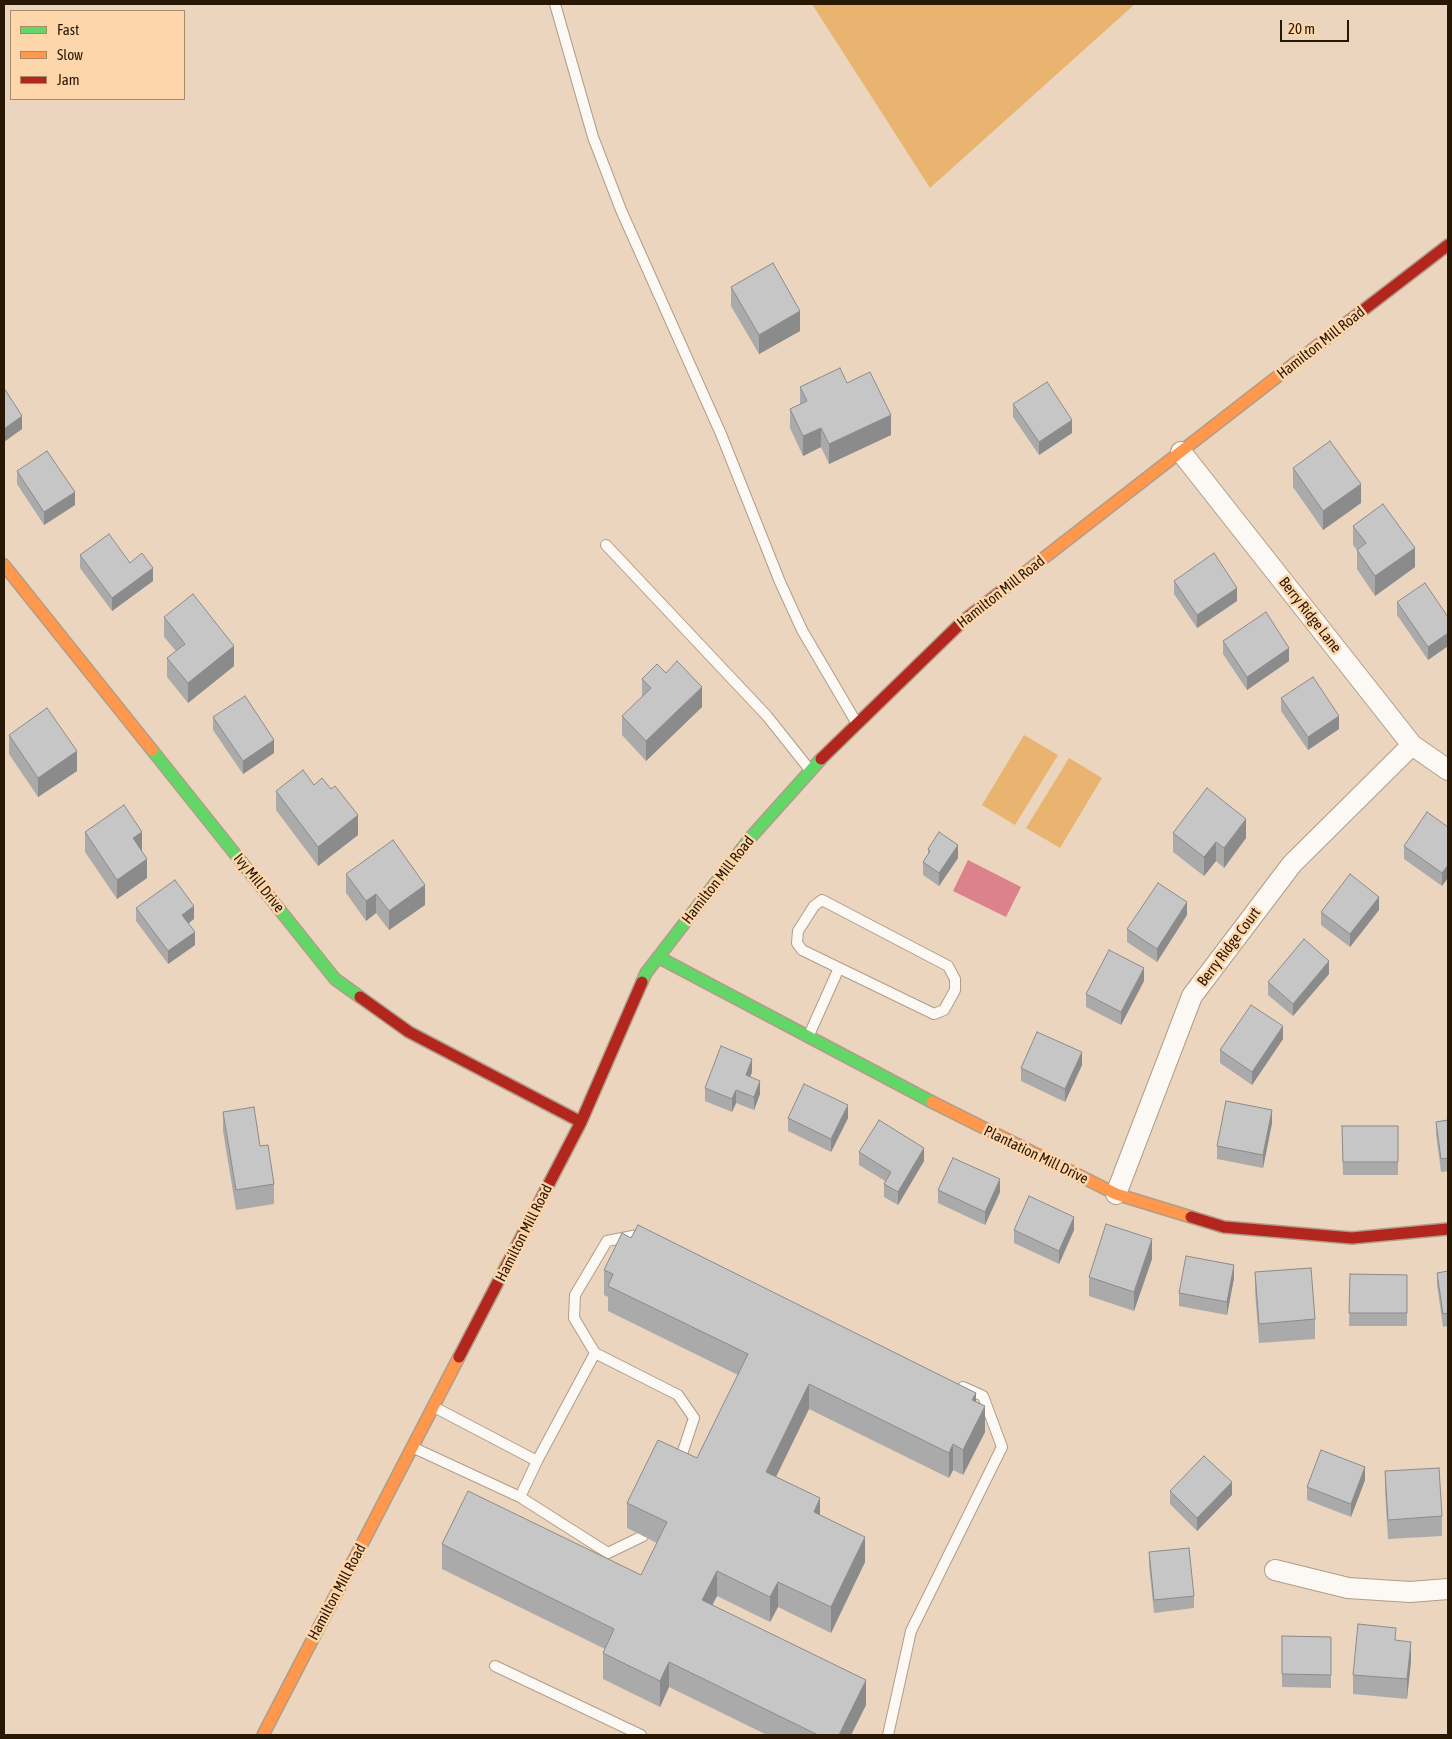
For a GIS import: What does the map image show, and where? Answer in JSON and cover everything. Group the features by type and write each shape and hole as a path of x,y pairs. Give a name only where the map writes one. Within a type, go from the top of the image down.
{"main road":[{"name":"Hamilton Mill Road","path":"263,1735 581,1122 646,973 751,837 810,770 856,723 964,620 1448,245"},
{"name":"Ivy Mill Drive","path":"4,565 335,978 409,1032 581,1122"},
{"name":"Plantation Mill Drive","path":"658,957 965,1120 1116,1194 1224,1227 1352,1238 1448,1229"}],"street":[{"name":"Berry Ridge Lane","path":"1181,452 1412,745 1448,770"},
{"name":"Berry Ridge Court","path":"1116,1194 1192,996 1292,864 1412,745"},
{"path":"1276,1570 1348,1588 1410,1592 1448,1589"}],"lane":[{"path":"555,4 593,137 621,210 721,434 780,582 802,630 856,723"},
{"path":"606,545 767,716 810,770"},
{"path":"822,900 948,966 955,979 955,990 944,1010 934,1014 840,968 802,950 798,943 798,931 814,906 822,900"},
{"path":"808,1036 840,968"},
{"path":"656,1243 638,1234 607,1242 575,1295 574,1318 595,1353 678,1395 694,1418 675,1474"},
{"path":"520,1497 537,1461 595,1353"},
{"path":"888,1735 910,1631 1002,1447 982,1396 956,1384"},
{"path":"434,1407 537,1461"},
{"path":"413,1447 520,1497 608,1552 642,1536"},
{"path":"495,1666 641,1735"}],"shaded area":[{"path":"812,4 1135,4 930,188"},
{"path":"1024,735 1058,755 1015,825 982,805"},
{"path":"1069,758 1102,778 1060,848 1026,828"},
{"path":"968,860 1021,887 1006,917 953,891"}],"building":[{"path":"773,263 800,311 759,335 731,287"},
{"path":"840,368 847,383 870,372 891,415 829,444 821,428 803,436 790,409 807,401 800,387"},
{"path":"1047,382 1072,420 1039,442 1013,404"},
{"path":"4,388 22,416 4,429"},
{"path":"1330,441 1361,484 1323,511 1293,468"},
{"path":"47,451 75,492 44,512 17,471"},
{"path":"1383,504 1415,548 1375,576 1357,550 1366,543 1353,526"},
{"path":"109,534 130,563 142,553 153,568 112,598 80,555"},
{"path":"1214,553 1237,588 1197,615 1174,581"},
{"path":"1425,583 1448,617 1448,633 1428,647 1397,602"},
{"path":"193,594 234,646 188,683 167,658 185,644 164,617"},
{"path":"1266,612 1289,648 1247,677 1223,641"},
{"path":"677,661 702,687 646,741 622,716 651,688 642,679 657,664 666,673"},
{"path":"1313,677 1339,716 1308,737 1281,698"},
{"path":"245,696 274,740 243,761 213,717"},
{"path":"47,708 77,751 38,778 9,735"},
{"path":"303,770 314,785 322,778 331,789 335,786 358,815 318,847 276,791"},
{"path":"1207,788 1246,819 1224,848 1216,842 1204,857 1173,833"},
{"path":"124,805 142,832 133,838 147,859 117,880 85,832"},
{"path":"1427,812 1448,827 1448,865 1442,873 1404,846"},
{"path":"939,832 958,845 939,873 923,862 930,851 928,849"},
{"path":"393,840 425,885 389,911 376,894 366,901 346,874"},
{"path":"1350,874 1379,897 1350,934 1321,912"},
{"path":"175,880 194,906 182,915 195,932 168,951 136,908"},
{"path":"1158,883 1187,902 1157,949 1127,929"},
{"path":"1304,939 1329,961 1293,1004 1268,982"},
{"path":"1109,950 1144,968 1121,1012 1086,994"},
{"path":"1251,1005 1283,1026 1252,1072 1220,1050"},
{"path":"1037,1032 1082,1052 1065,1089 1021,1068"},
{"path":"721,1046 752,1059 746,1075 760,1081 754,1097 736,1090 732,1099 705,1088"},
{"path":"804,1084 848,1105 831,1139 788,1118"},
{"path":"1226,1101 1272,1110 1263,1155 1217,1146"},
{"path":"254,1107 260,1146 268,1145 274,1184 236,1190 223,1112"},
{"path":"879,1120 924,1148 898,1192 884,1184 891,1172 859,1152"},
{"path":"1448,1120 1448,1158 1441,1159 1436,1122"},
{"path":"1342,1126 1398,1126 1398,1162 1343,1162"},
{"path":"953,1158 1000,1179 985,1212 938,1190"},
{"path":"1029,1196 1074,1217 1059,1251 1014,1230"},
{"path":"1106,1224 1152,1239 1134,1292 1089,1277"},
{"path":"638,1225 976,1393 972,1400 985,1406 963,1450 953,1444 949,1453 809,1384 766,1472 820,1498 814,1512 865,1537 831,1607 778,1582 770,1597 717,1571 702,1600 866,1680 839,1735 818,1735 669,1662 660,1681 603,1653 614,1629 442,1544 468,1491 641,1575 667,1522 627,1503 658,1440 697,1458 748,1354 608,1286 613,1274 604,1270 622,1233 631,1238"},
{"path":"1186,1256 1234,1265 1227,1302 1179,1293"},
{"path":"1311,1268 1315,1319 1259,1324 1255,1272"},
{"path":"1448,1271 1448,1313 1443,1314 1437,1273"},
{"path":"1350,1274 1407,1275 1407,1313 1349,1313"},
{"path":"1321,1450 1365,1467 1351,1504 1307,1487"},
{"path":"1204,1456 1232,1482 1197,1518 1170,1491"},
{"path":"1439,1468 1442,1516 1388,1520 1385,1471"},
{"path":"1189,1548 1194,1596 1154,1600 1149,1552"},
{"path":"1358,1624 1396,1628 1395,1640 1411,1642 1407,1679 1353,1675"},
{"path":"1282,1636 1331,1637 1331,1675 1282,1674"}],"traffic: fast":[{"path":"152,750 335,979 360,997"},
{"path":"642,982 646,973 751,837 821,759"},
{"path":"658,957 932,1102"}],"traffic: slow":[{"path":"1018,578 1349,321"},
{"path":"4,565 152,750"},
{"path":"932,1102 1116,1194 1191,1217"},
{"path":"263,1735 459,1357"}],"traffic: jam":[{"path":"1349,321 1448,245"},
{"path":"821,759 964,620 1018,578"},
{"path":"459,1357 581,1122 642,982"},
{"path":"360,997 409,1032 581,1122"},
{"path":"1191,1217 1224,1227 1352,1238 1448,1229"}]}
